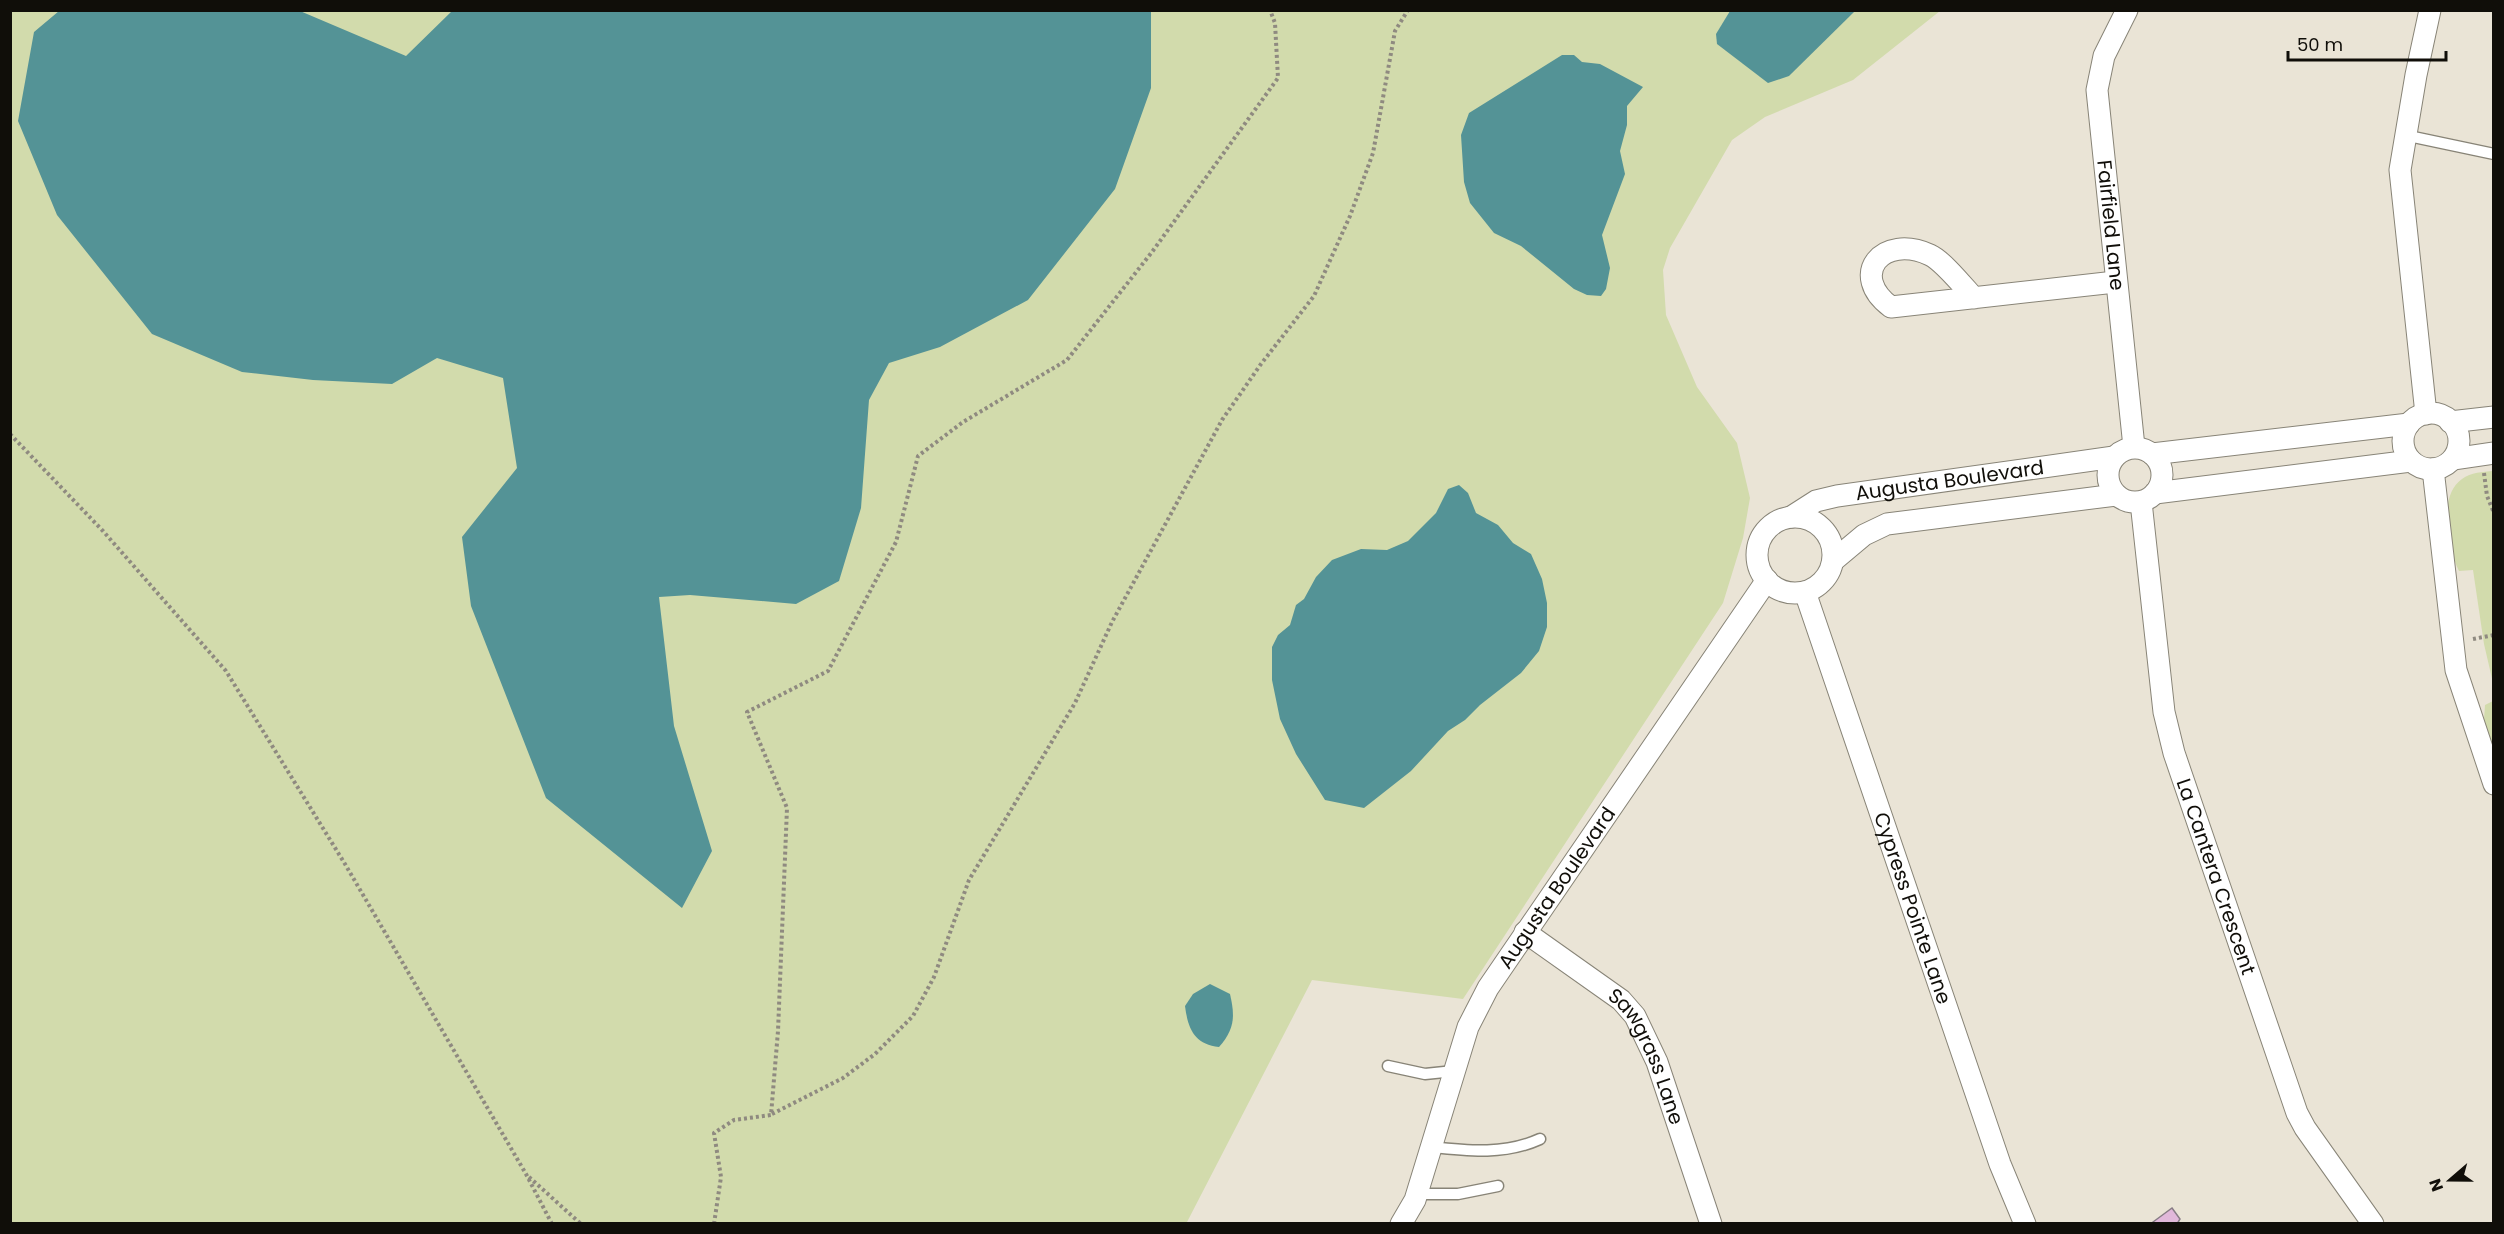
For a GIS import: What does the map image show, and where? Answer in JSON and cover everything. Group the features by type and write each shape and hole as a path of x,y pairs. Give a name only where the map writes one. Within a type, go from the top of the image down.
{"street":[{"name":"Fairfield Lane","path":"2127,10 2104,56 2097,90 2115,282 2143,450"},
{"path":"2411,461 2124,500 2116,495 2108,480 2107,472 2114,457 2120,451 2417,419 2438,414 2450,422 2458,436 2459,444 2452,459 2440,468 2425,469 2411,461 2406,455 2403,439 2417,419 2400,170 2404,135 2430,10"},
{"path":"1974,298 2115,282"},
{"path":"2450,422 2493,417"},
{"path":"2143,450 2158,460 2162,477 2148,498"},
{"path":"2452,459 2488,454"},
{"name":"Augusta Boulevard","path":"1791,517 1816,501 1837,496 2114,457"},
{"path":"2433,469 2456,670 2493,784"},
{"name":"Augusta Boulevard","path":"1833,561 1864,535 1887,524 2116,495"},
{"name":"La Cantera Crescent","path":"2148,498 2164,712 2174,753 2297,1113 2305,1128 2373,1224"},
{"path":"1791,517 1805,518 1822,529 1833,547 1833,561 1824,581 1805,592 1784,592 1767,580 1760,570 1758,547 1770,527 1791,517"},
{"name":"Augusta Boulevard","path":"1401,1224 1417,1194 1454,1071 1473,1017 1488,988 1767,580"},
{"name":"Cypress Pointe Lane","path":"1805,592 2000,1164 2025,1224"},
{"name":"Sawgrass Lane","path":"1525,932 1621,1000 1635,1016 1657,1062 1712,1224"}],"lane":[{"path":"2404,135 2493,154"},
{"path":"1388,1066 1425,1074 1454,1071"},
{"path":"1431,1147 1488,1151 1525,1146 1540,1139"},
{"path":"1417,1194 1458,1194 1498,1186"}],"path":[{"path":"771,1115 778,1031 787,808 747,712 828,671 896,542 918,456 963,422 1067,360 1152,252 1278,78 1275,23 1270,10"},
{"path":"714,1224 721,1177 714,1133 734,1120 771,1115 843,1078 874,1054 913,1016 934,977 969,880 1075,703 1112,622 1222,420 1261,364 1314,296 1350,216 1373,153 1395,31 1408,10"},
{"path":"10,434 104,531 226,671 345,864 526,1174 552,1224"},
{"path":"2488,454 2487,496 2493,513"},
{"path":"526,1174 580,1224"}],"green space":[{"path":"10,11 1940,11 1853,80 1765,117 1732,140 1670,248 1663,270 1666,315 1697,387 1737,443 1750,498 1743,538 1723,603 1463,999 1312,980 1186,1224 11,1223"},
{"path":"2493,471 2493,683 2484,644 2473,570 2459,571 2451,550 2447,510 2449,497 2454,487 2462,479 2469,475"},
{"path":"2493,701 2493,746 2484,720 2485,705"}],"water":[{"path":"1855,10 1789,76 1768,83 1717,44 1716,34 1730,11"},
{"path":"59,11 300,11 406,56 452,11 1151,11 1151,88 1115,189 1028,300 940,347 889,363 869,400 861,508 839,581 796,604 690,595 659,597 674,726 712,851 682,908 546,798 471,606 462,537 517,468 503,378 437,358 392,384 313,380 242,372 152,334 57,215 18,121 34,32"},
{"path":"1562,55 1574,55 1582,62 1600,64 1643,87 1627,106 1627,125 1620,151 1625,174 1602,235 1610,268 1606,289 1601,296 1587,295 1574,289 1521,246 1494,233 1470,203 1464,182 1461,135 1469,113"},
{"path":"1459,485 1468,493 1476,513 1498,525 1513,543 1531,554 1542,579 1547,603 1547,627 1539,651 1521,673 1480,705 1465,720 1448,731 1411,771 1364,808 1325,800 1296,754 1280,719 1272,680 1272,647 1278,635 1290,625 1296,605 1304,599 1316,577 1332,560 1361,549 1387,550 1408,541 1436,513 1448,489"},
{"path":"1210,984 1230,994 1232,1002 1231,1028 1219,1047 1198,1039 1190,1028 1185,1006 1193,994"}],"building":[{"path":"2172,1208 2180,1219 2177,1224 2155,1224 2153,1222"}]}
